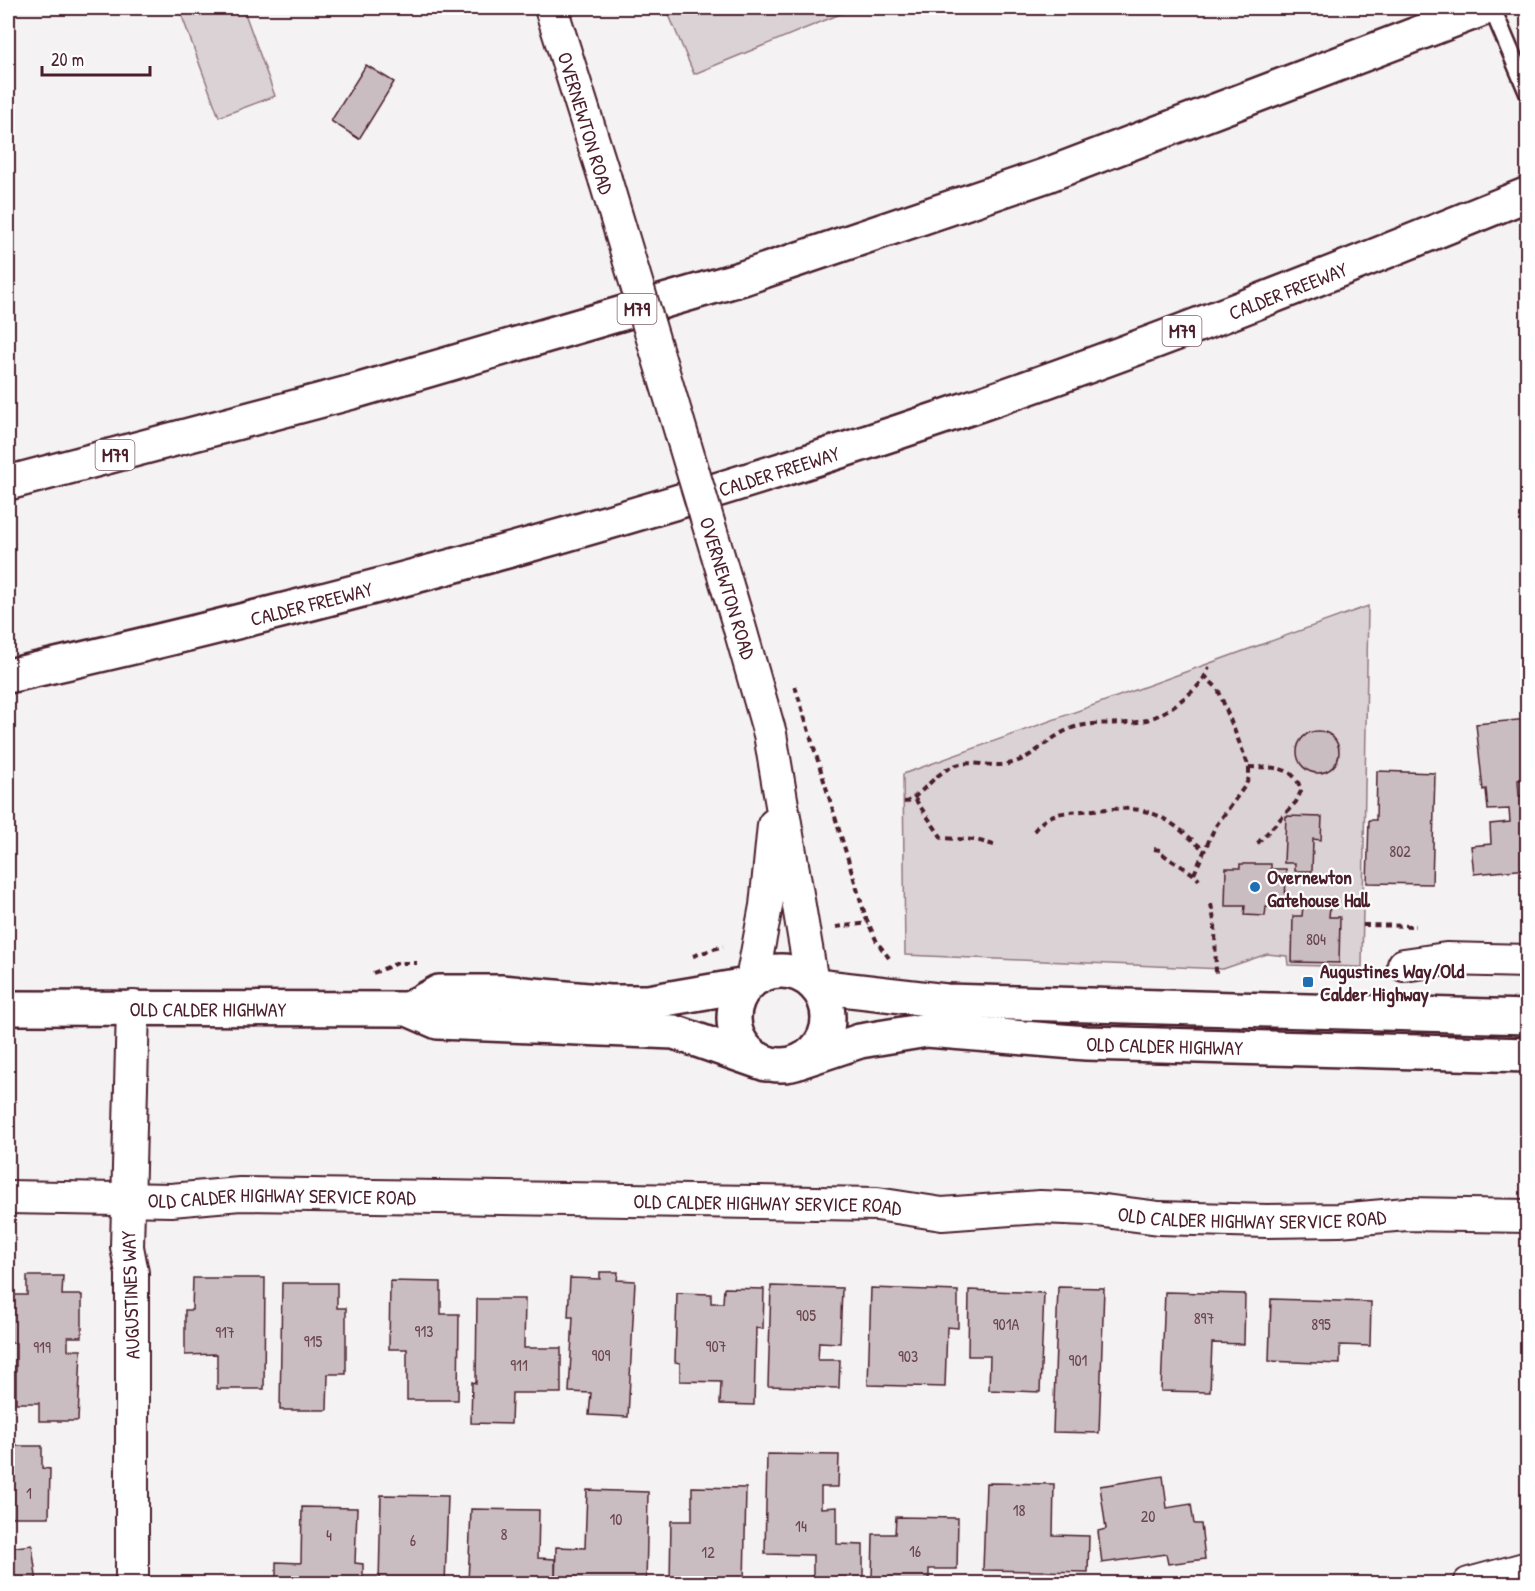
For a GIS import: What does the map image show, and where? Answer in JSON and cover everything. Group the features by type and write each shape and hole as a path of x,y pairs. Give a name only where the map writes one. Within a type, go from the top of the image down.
{"main road":[{"name":"M79","path":"8,483 488,354 743,278 1047,175 1485,8"},
{"name":"CALDER FREEWAY","path":"8,676 180,636 404,578 555,536 830,453 984,403 1191,328 1527,194"},
{"path":"8,473 222,427"},
{"path":"782,970 798,974 814,984 826,1004 828,1024 816,1050 806,1059 780,1066 766,1064 752,1056 741,1045 734,1029 733,1013 738,998 749,982 766,973 782,970"},
{"name":"OLD CALDER HIGHWAY","path":"408,1009 439,992 501,992 609,1002 648,1002 749,982"},
{"name":"OLD CALDER HIGHWAY","path":"814,984 946,1001 1527,1017"},
{"name":"OLD CALDER HIGHWAY","path":"8,1008 408,1009 438,1022 674,1032 766,1064"},
{"name":"OLD CALDER HIGHWAY","path":"806,1059 860,1041 927,1030 1086,1043 1527,1055"}],"street":[{"name":"OVERNEWTON ROAD","path":"551,8 770,734 778,792 814,984"},
{"name":"OVERNEWTON ROAD","path":"749,982 761,934 778,792"},
{"path":"1404,965 1446,959 1527,961"},
{"name":"AUGUSTINES WAY","path":"132,1584 132,1293 127,1247 133,1007"},
{"name":"OLD CALDER HIGHWAY SERVICE ROAD","path":"8,1197 171,1200 240,1194 878,1204 951,1214 1040,1207 1089,1209 1159,1218 1267,1221 1339,1220 1406,1214 1527,1216"},
{"path":"1469,1584 1527,1568"}],"lane":[{"path":"1492,8 1527,93"}],"path":[{"path":"904,802 915,799 927,783 958,764 1009,764 1030,756 1073,728 1091,724 1133,723 1156,716 1194,690 1206,677 1209,667"},
{"path":"791,676 813,737 868,923 803,929"},
{"path":"1194,873 1215,827 1250,778 1249,767 1218,689 1206,677"},
{"path":"1249,767 1286,770 1296,776 1301,791 1296,802 1255,846"},
{"path":"915,799 942,838 976,840 994,846"},
{"path":"1034,831 1046,817 1064,811 1129,808 1161,816 1178,827 1205,851"},
{"path":"1154,849 1160,850 1163,855 1194,873 1199,880"},
{"path":"1211,904 1215,926 1216,977"},
{"path":"686,958 714,950 741,937 761,934"},
{"path":"344,1008 378,970 398,963 419,963"}],"shaded area":[{"path":"179,8 243,8 275,96 219,117"},
{"path":"666,8 855,8 694,74"},
{"path":"1368,606 1362,967 1288,965 1287,956 1267,954 1223,969 905,955 903,774"}],"building":[{"path":"366,65 394,82 359,139 331,121"},
{"path":"1528,719 1528,779 1518,780 1519,796 1528,795 1528,869 1474,874 1471,846 1491,844 1490,824 1510,822 1509,809 1488,810 1486,789 1483,790 1476,724"},
{"path":"1318,731 1333,737 1339,752 1333,767 1318,773 1303,767 1297,752 1303,737"},
{"path":"1377,771 1435,773 1432,884 1367,883 1369,820 1376,820"},
{"path":"1286,816 1322,817 1321,840 1313,839 1312,871 1295,871 1295,863 1284,863"},
{"name":"Overnewton Gatehouse Hall","path":"1240,864 1271,864 1271,869 1286,869 1285,907 1266,907 1265,916 1244,915 1245,906 1225,906 1226,868 1240,868"},
{"path":"1303,906 1330,906 1329,917 1340,917 1339,963 1292,962 1293,916 1302,916"},
{"path":"600,1272 618,1272 617,1280 635,1281 628,1417 589,1415 591,1393 569,1392 573,1317 568,1317 570,1278 600,1279"},
{"path":"27,1276 63,1276 62,1295 82,1295 82,1337 68,1337 68,1350 81,1350 78,1421 39,1421 39,1403 16,1403 16,1343 8,1343 8,1295 27,1295"},
{"path":"193,1278 265,1278 264,1389 217,1389 217,1354 185,1355 185,1310 192,1310"},
{"path":"390,1281 441,1282 441,1314 459,1314 458,1400 407,1400 407,1349 389,1349"},
{"path":"282,1283 337,1283 337,1308 346,1308 346,1374 328,1374 327,1410 280,1410"},
{"path":"771,1286 842,1288 840,1343 819,1342 818,1360 840,1360 839,1388 768,1386"},
{"path":"1058,1287 1104,1288 1099,1433 1053,1432"},
{"path":"724,1288 764,1289 763,1329 756,1328 754,1405 720,1404 721,1382 680,1381 680,1363 675,1362 677,1293 711,1294 711,1303 723,1303"},
{"path":"871,1288 958,1291 958,1328 947,1327 945,1387 868,1385"},
{"path":"969,1290 1044,1293 1040,1392 989,1390 990,1356 968,1356"},
{"path":"1165,1292 1245,1294 1244,1344 1212,1343 1210,1392 1161,1391"},
{"path":"477,1299 525,1299 524,1348 561,1348 561,1393 512,1393 511,1424 471,1423 472,1382 476,1383"},
{"path":"1271,1299 1371,1302 1370,1346 1340,1345 1340,1364 1269,1361"},
{"path":"8,1446 42,1446 42,1468 50,1469 49,1517 8,1517"},
{"path":"767,1454 839,1455 838,1487 821,1487 821,1508 837,1507 837,1544 863,1545 863,1579 813,1577 813,1555 765,1554"},
{"path":"1163,1476 1167,1508 1191,1504 1194,1524 1201,1524 1205,1559 1168,1564 1166,1554 1102,1563 1098,1531 1106,1529 1100,1486"},
{"path":"986,1483 1054,1484 1053,1535 1089,1536 1088,1572 983,1570"},
{"path":"692,1487 746,1488 744,1584 670,1584 671,1521 692,1521"},
{"path":"587,1490 648,1492 646,1584 555,1584 556,1547 585,1548"},
{"path":"381,1495 448,1496 445,1584 379,1584"},
{"path":"302,1507 357,1508 355,1563 363,1564 363,1584 276,1584 276,1562 301,1563"},
{"path":"471,1509 539,1510 538,1558 555,1559 555,1584 468,1584"},
{"path":"896,1517 958,1518 957,1569 929,1569 929,1582 872,1581 873,1534 895,1534"},
{"path":"32,1545 37,1584 8,1584 8,1548"}],"place":[{"name":"Overnewton Gatehouse Hall","path":"1255,887"},
{"name":"Augustines Way/Old Calder Highway","path":"1308,982"}]}
